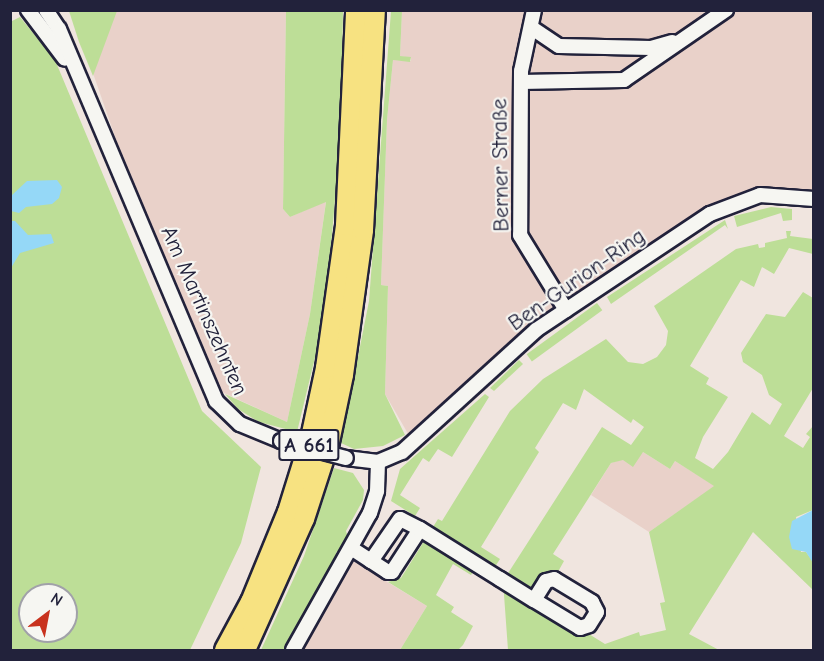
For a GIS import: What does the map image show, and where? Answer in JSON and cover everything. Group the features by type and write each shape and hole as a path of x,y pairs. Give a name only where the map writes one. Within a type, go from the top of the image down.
{"highway":[{"name":"A 661","path":"225,651 251,602 288,512 311,438 326,368 346,225 356,10"},
{"name":"A 661","path":"245,651 304,519 329,442 343,375 363,230 375,10"}],"street":[{"name":"Am Martinszehnten","path":"28,10 78,79"},
{"name":"Am Martinszehnten","path":"46,10 59,29 78,79 216,400 240,424 281,441 346,458 378,462"},
{"path":"56,10 59,29"},
{"name":"Berner Straße","path":"534,10 532,28 526,38 521,82 520,235 566,310"},
{"path":"521,82 624,80 726,10"},
{"path":"532,28 559,46 651,48 685,38"},
{"name":"Ben-Gurion-Ring","path":"378,462 414,444 523,340 733,202 774,194 813,199"},
{"path":"293,651 351,548 375,499 378,462"},
{"path":"371,561 400,519 534,600"},
{"path":"351,548 392,572 420,529"}],"shaded area":[{"path":"71,10 286,11 283,209 290,217 326,201 310,314 287,422 222,392 119,148"},
{"path":"402,11 813,11 813,199 747,197 536,330 414,444 385,394 388,286 381,285 387,120 393,60 411,61 411,58 400,56"},
{"path":"643,452 670,469 675,461 715,486 649,532 591,495 611,463"},
{"path":"346,557 427,606 400,650 293,650"}],"green space":[{"path":"69,11 117,11 93,76 79,42"},
{"path":"286,11 343,11 341,131 329,269 319,341 297,432 259,422 238,409 225,394 287,422 310,314 326,202 290,217 283,209"},
{"path":"391,11 402,11 400,56 411,57 410,62 393,60 387,120 381,285 388,286 385,394 405,435 383,446 354,449 341,443 369,301"},
{"path":"20,17 55,60 202,411 261,467 241,543 190,650 11,650 10,22"},
{"path":"771,207 792,209 792,220 783,221 781,213 737,227 734,216"},
{"path":"725,220 728,229 725,225 611,304 607,297"},
{"path":"786,231 791,231 790,236 813,239 813,254 789,248 774,274 762,267 754,287 741,280 690,366 709,378 706,384 728,397 703,437 695,458 713,469 728,452 752,412 770,425 782,404 769,395 762,375 743,362 741,353 766,314 785,317 803,292 813,298 813,388 784,436 803,448 810,437 806,434 813,426 813,510 796,517 801,552 806,552 814,563 813,590 753,532 689,634 719,650 508,650 503,581 602,427 631,445 644,427 633,419 631,423 584,389 576,410 563,403 535,448 539,452 481,547 500,559 491,573 478,565 471,575 453,564 436,595 454,607 451,612 473,626 463,645 458,650 400,650 427,606 388,582 401,578 438,519 442,521 510,411 543,379 606,339 628,362 643,364 657,357 666,345 668,331 654,306 736,249 758,244 759,248 765,247 765,243 787,238","holes":["643,452 670,469 675,461 714,486 649,532 665,602 660,603 666,630 640,636 639,632 605,644 534,600 554,579 564,561 553,554 611,463 623,460 633,467"]},
{"path":"597,303 602,310 532,361 527,354"},
{"path":"519,360 523,364 494,391 490,388"},
{"path":"485,394 489,397 452,457 438,449 429,462 423,458 400,495 420,508 415,516 391,501 400,469"},
{"path":"334,468 353,473 364,490 363,500 346,531 351,548 336,552 342,563 293,650 261,650 304,556"}],"water":[{"path":"57,180 62,187 59,198 52,204 26,207 19,213 11,211 11,196 27,181"},
{"path":"11,221 15,221 28,235 51,234 54,243 20,253 11,268"},
{"path":"814,510 813,563 806,552 792,549 789,537 792,521"}]}
